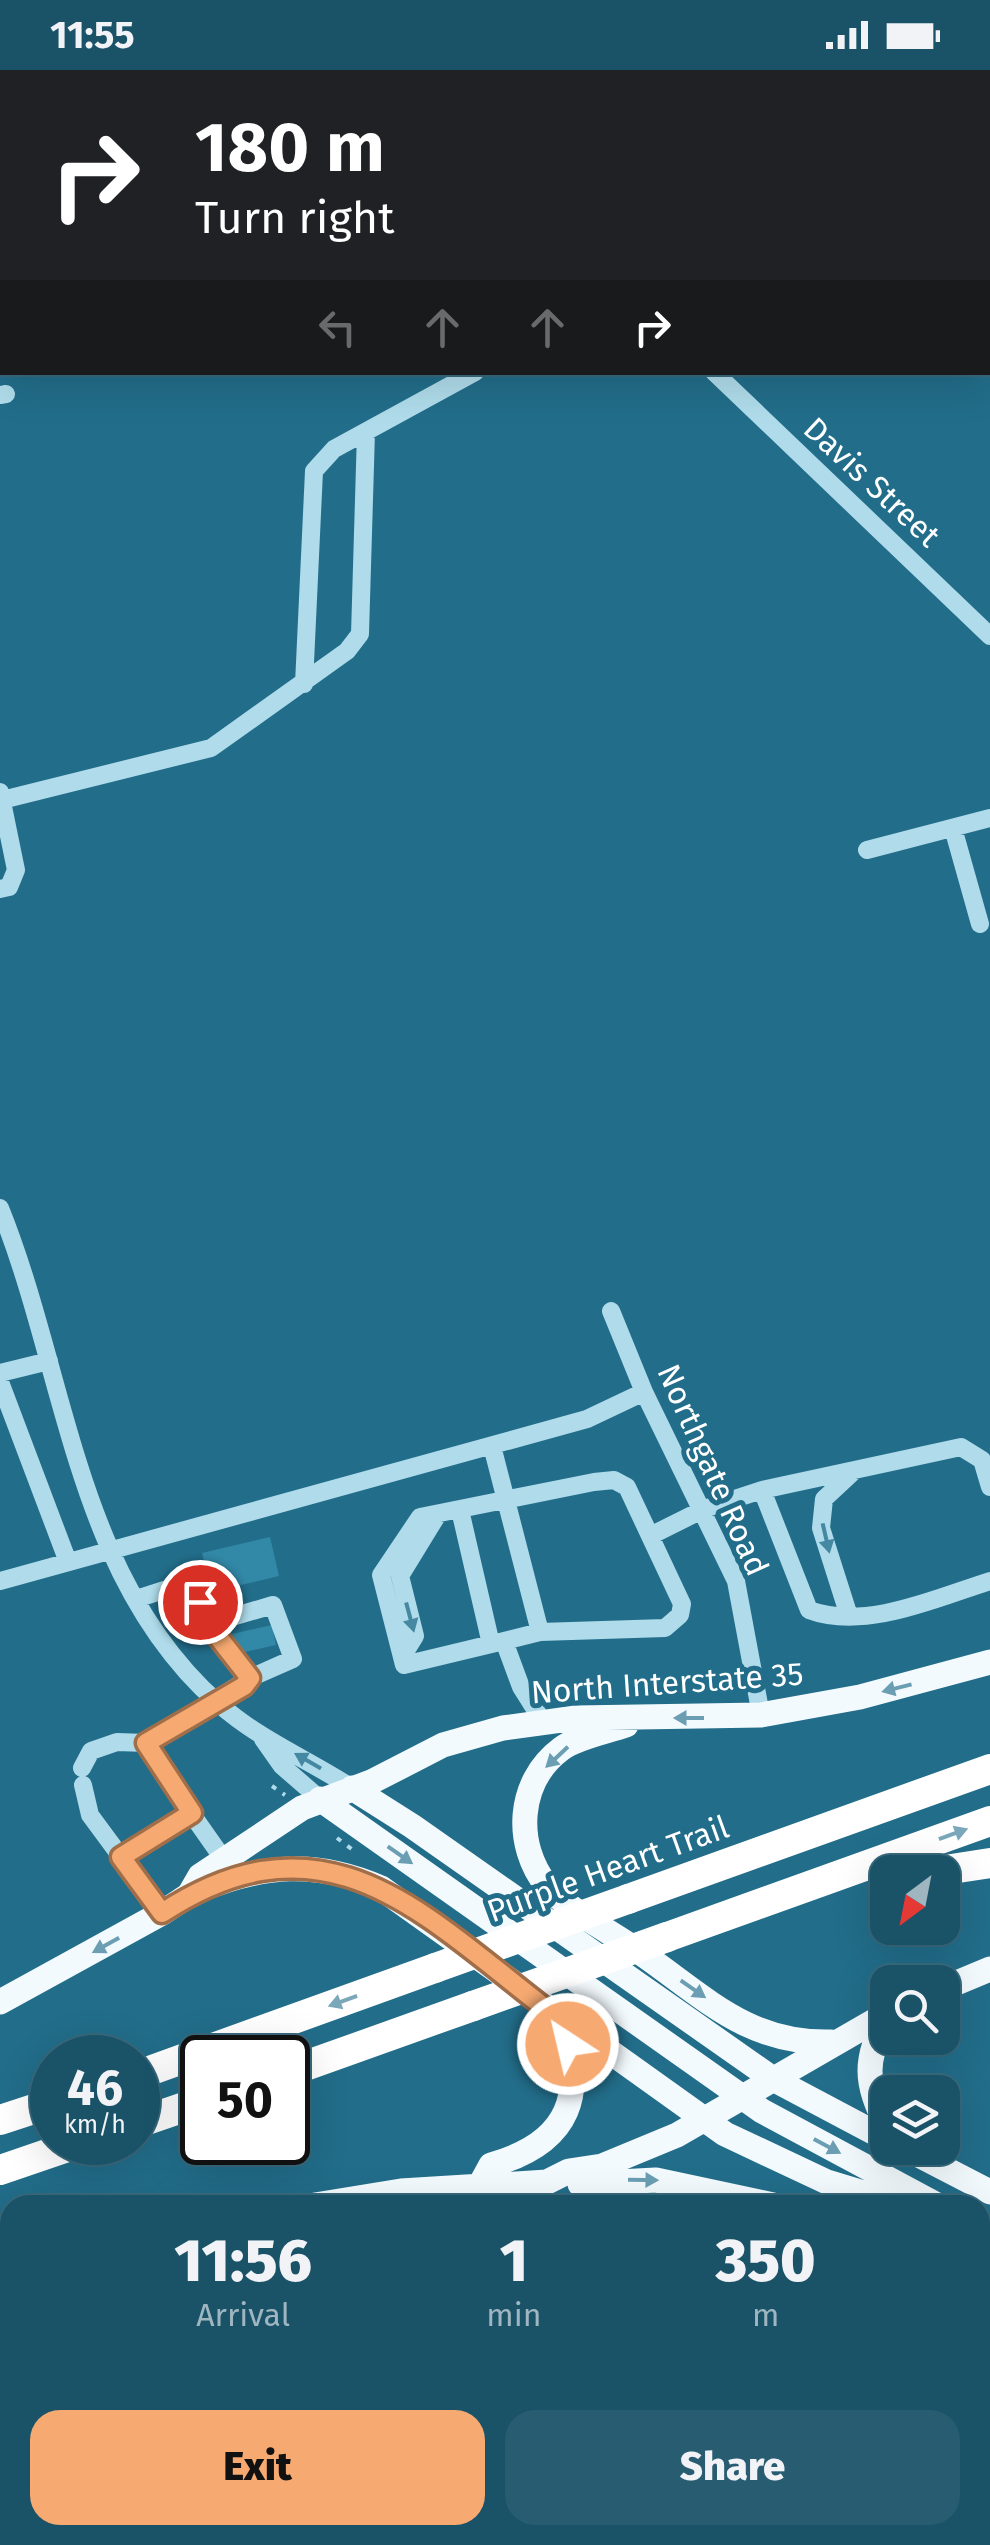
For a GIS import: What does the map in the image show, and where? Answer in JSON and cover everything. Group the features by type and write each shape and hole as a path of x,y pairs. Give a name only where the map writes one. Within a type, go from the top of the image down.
{"highway":[{"path":"689,1877 990,1754"},
{"name":"Purple Heart Trail","path":"160,2067 990,1769"},
{"path":"310,2064 990,1821"},
{"path":"960,1868 990,1863"},
{"path":"730,1914 870,1884"},
{"path":"4,2118 30,2110"},
{"path":"0,2170 30,2160"}],"main road":[{"name":"North Interstate 35","path":"0,2002 162,1913 190,1895 200,1876 320,1799 443,1745 543,1722 761,1715 860,1696 990,1662"},
{"path":"644,1718 562,1748 533,1782 523,1816 527,1848 548,1888 754,2031 795,2043 836,2042"},
{"path":"352,1788 773,2079 870,2130"},
{"path":"320,1799 742,2098 919,2195"},
{"path":"190,1895 253,1871 299,1867 339,1872 405,1902 558,2018 704,2120 786,2165 873,2195"},
{"path":"960,1982 990,1969"},
{"path":"558,2018 570,2056 568,2106 549,2139 526,2155 491,2166 482,2195 546,2182 636,2154 704,2120 870,2023"},
{"path":"870,2080 872,2055"},
{"path":"938,2165 990,2192"},
{"path":"546,2182 591,2194 637,2179 689,2195"}],"street":[{"path":"304,684 314,471 334,449 470,375"},
{"name":"Davis Street","path":"717,375 990,636"},
{"path":"0,889 8,887 16,870 1,796 211,748 347,652 360,634 366,432"},
{"path":"867,850 990,818"},
{"path":"953,828 980,924"},
{"path":"0,1208 108,1550 136,1599 187,1670 216,1702 262,1738 306,1758 352,1788"},
{"name":"Northgate Road","path":"611,1312 644,1392 736,1581 761,1715"},
{"path":"0,1373 49,1360"},
{"path":"0,1382 68,1562"},
{"path":"0,1581 587,1419 644,1392"},
{"path":"492,1446 540,1632"},
{"path":"652,1535 704,1509 762,1490 961,1447 982,1460 990,1487"},
{"path":"849,1616 821,1528 824,1499 855,1470"},
{"path":"614,1480 627,1487 652,1535 682,1604 680,1616 665,1628 540,1632 404,1665 381,1574 420,1517 460,1510 504,1498 614,1480"},
{"path":"762,1490 810,1610 829,1618 922,1602 990,1581"},
{"path":"460,1510 497,1642 543,1722"},
{"path":"136,1599 192,1581 208,1624 250,1678"},
{"path":"162,1913 90,1815 82,1777 91,1751 118,1742 146,1743 250,1678 293,1659 274,1605 208,1624"},
{"path":"262,1738 282,1766 320,1799"},
{"path":"146,1743 224,1860"},
{"path":"121,1857 192,1813"}],"path":[{"path":"272,1786 289,1798"}],"building":[{"path":"270,1537 279,1576 211,1592 202,1553"},
{"path":"272,1625 276,1645 236,1654 232,1634"}],"route":[{"path":"200,1602 208,1624 250,1678 244,1686 146,1743 192,1813 121,1857 162,1913 190,1895 253,1871 313,1867 339,1872 405,1902 558,2018 568,2044"}]}
